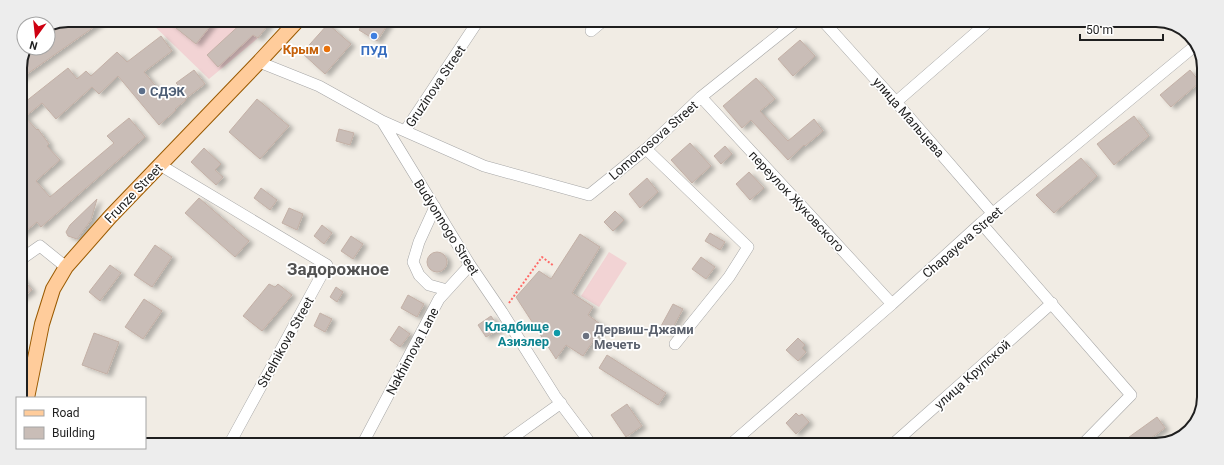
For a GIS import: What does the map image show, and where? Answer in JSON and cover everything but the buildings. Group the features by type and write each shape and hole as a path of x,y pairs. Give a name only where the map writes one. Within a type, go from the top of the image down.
{"main road":[{"name":"Frunze Street","path":"27,397 42,324 53,289 66,267 110,217 291,27"}],"street":[{"name":"Gruzinova Street","path":"405,131 474,27"},
{"path":"591,31 596,27"},
{"name":"Lomonosova Street","path":"382,121 484,166 589,195 646,149 701,97 789,27"},
{"name":"улица Мальцева","path":"828,27 993,214"},
{"path":"896,102 982,27"},
{"name":"Chapayeva Street","path":"738,438 892,304 981,223 1192,48"},
{"name":"Budyonnogo Street","path":"259,62 319,86 382,121 470,265 561,403 587,438"},
{"name":"переулок Жуковского","path":"701,97 892,304"},
{"path":"646,149 748,247 730,277 675,344"},
{"name":"Strelnikova Street","path":"160,164 327,265 233,438"},
{"path":"435,208 418,242 413,262 419,275 429,285 447,290"},
{"path":"981,223 1131,395 1089,438"},
{"path":"27,255 40,246 66,267"},
{"name":"Nakhimova Lane","path":"366,438 439,299 470,265"},
{"name":"улица Крупской","path":"899,438 1052,304"},
{"path":"512,438 561,403"}],"path":[{"path":"502,312 542,257 554,266"}],"shaded area":[{"path":"155,27 244,27 258,38 209,79"},
{"path":"609,252 627,263 599,307 581,296"}],"place":[{"name":"ПУД","path":"374,36"},
{"name":"Крым","path":"327,49"},
{"name":"СДЭК","path":"142,91"},
{"name":"Кладбище Азизлер","path":"557,333"},
{"name":"Дервиш-Джами Мечеть","path":"586,336"}],"district":[{"name":"Задорожное","path":"338,269"}]}
